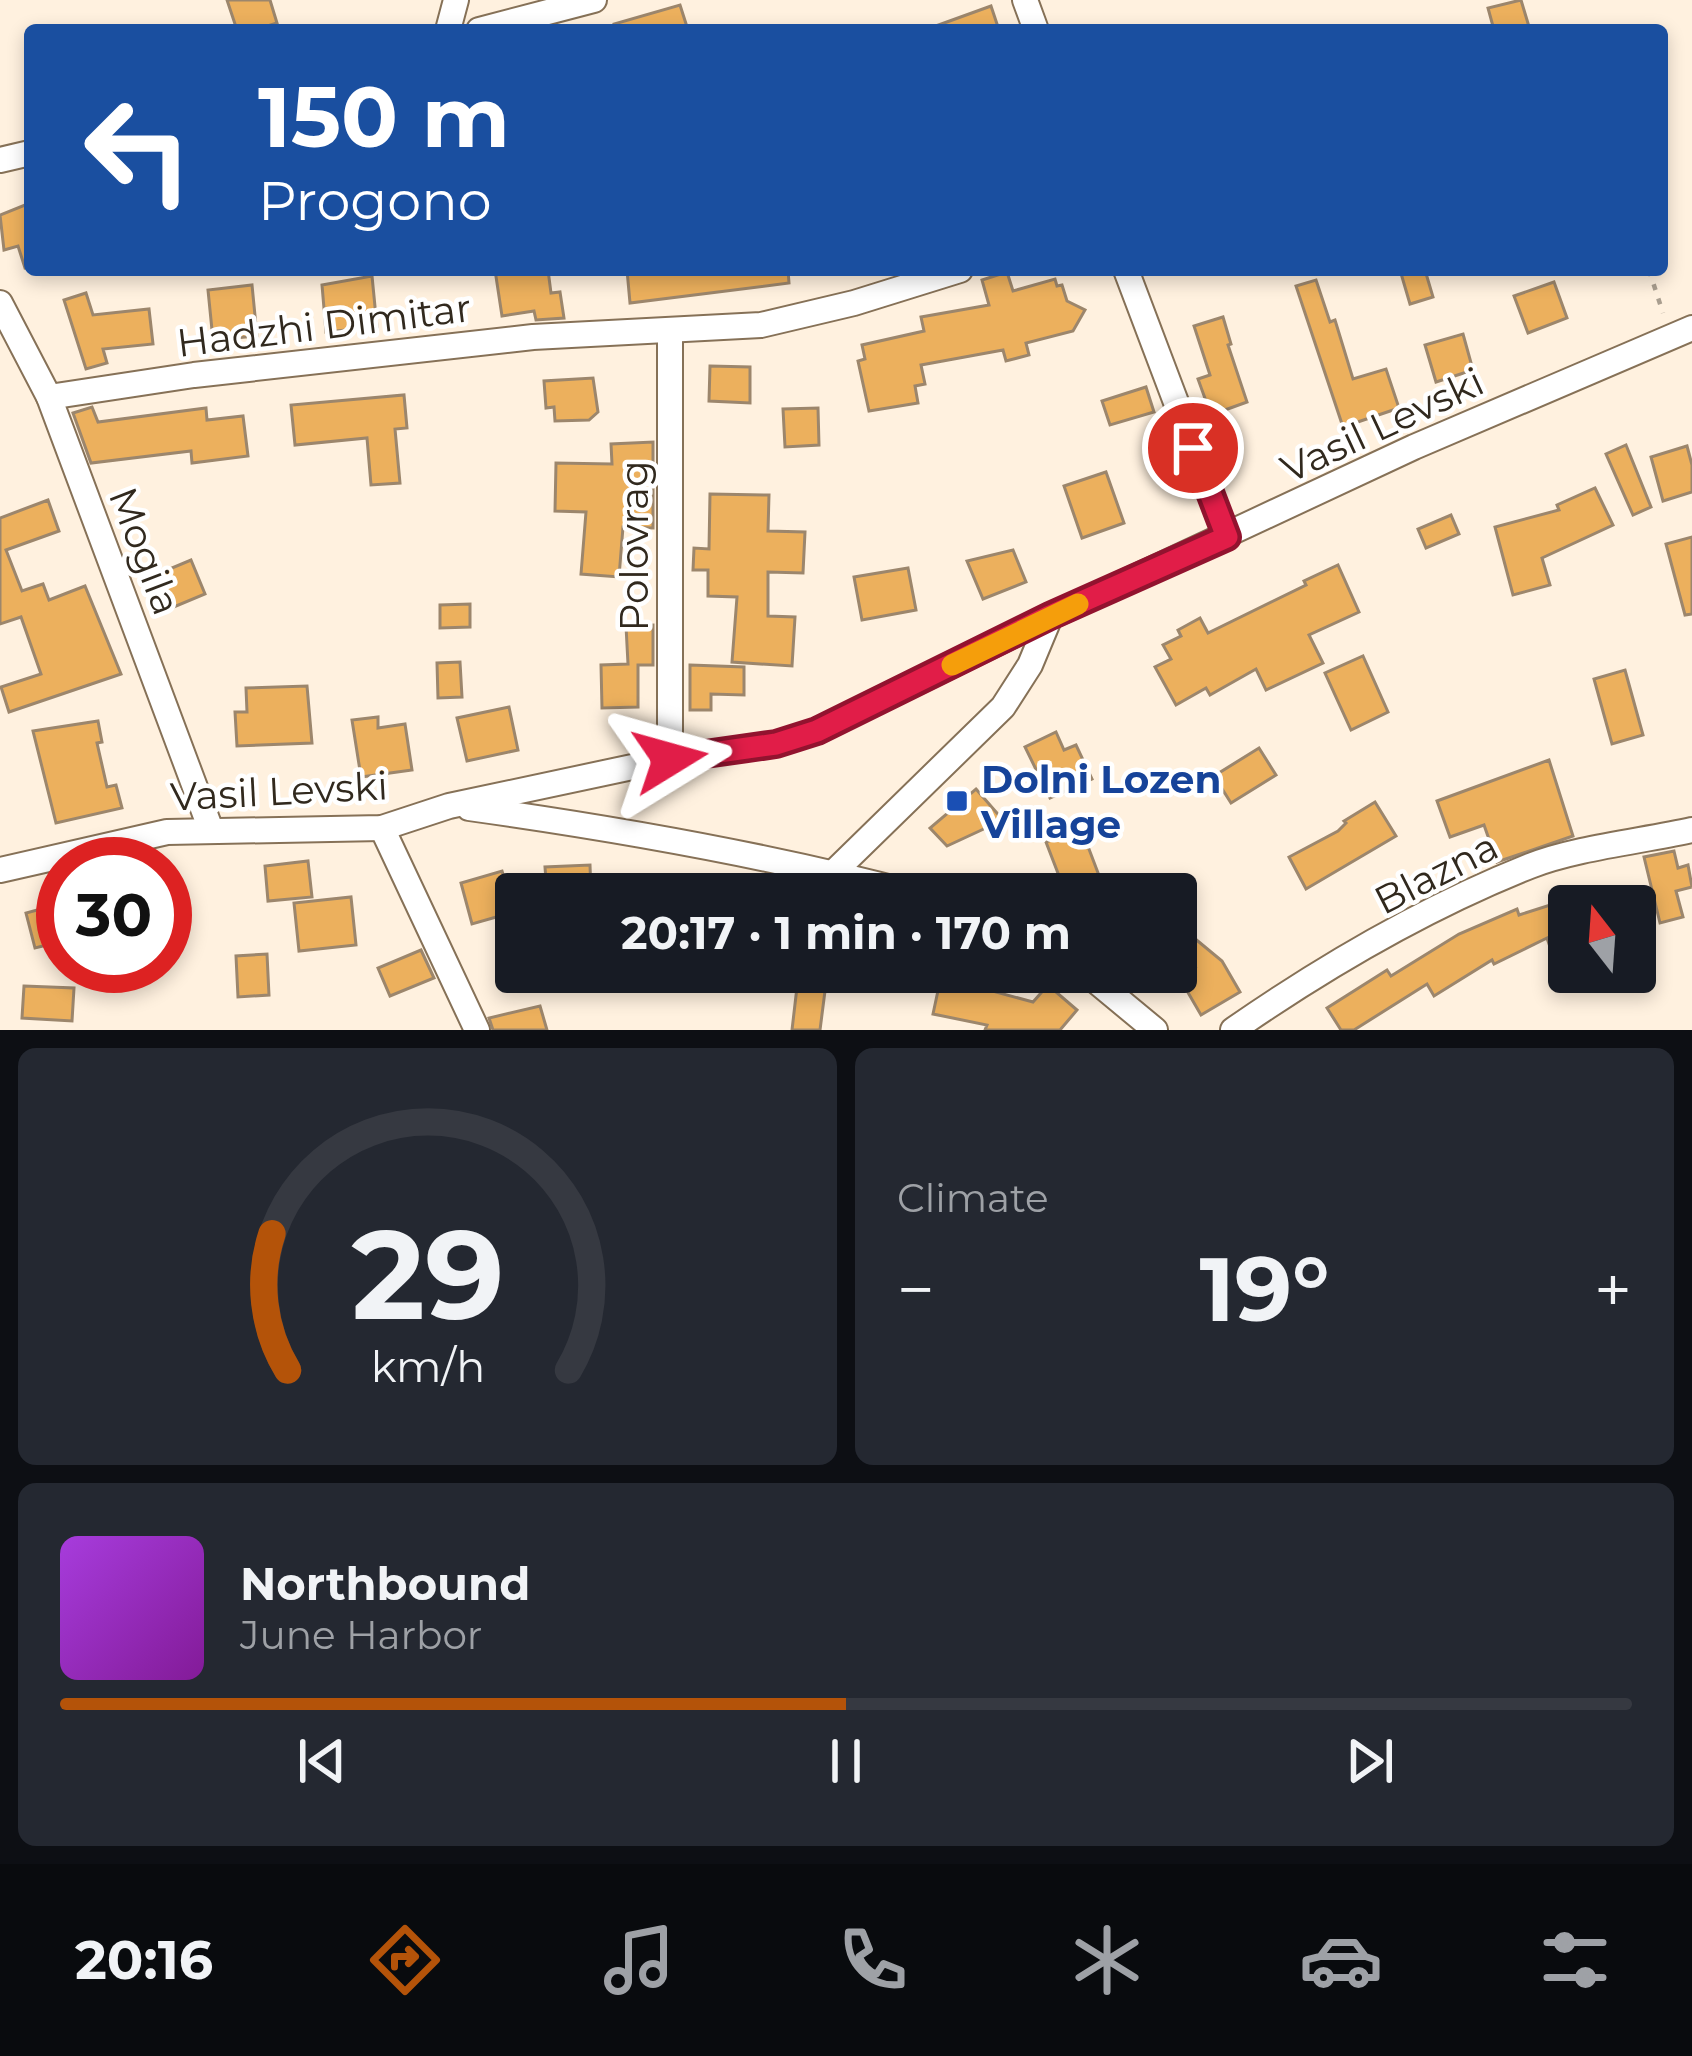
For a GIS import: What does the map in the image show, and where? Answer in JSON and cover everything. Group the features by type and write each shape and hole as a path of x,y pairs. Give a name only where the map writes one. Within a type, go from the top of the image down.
{"street":[{"path":"502,24 595,0"},
{"name":"Hadzhi Dimitar","path":"49,397 194,375 533,337 761,325 941,276"},
{"path":"1128,276 1227,537"},
{"name":"Mogila","path":"0,303 49,397 211,830"},
{"name":"Vasil Levski","path":"0,870 135,837 211,830 382,828 449,806 670,759 776,744 817,731 1050,616 1414,448 1681,332"},
{"name":"Polovrag","path":"670,333 670,759"},
{"path":"834,872 1003,707 1030,664 1050,616"},
{"path":"449,806 615,829 838,873"},
{"path":"382,828 477,1030"},
{"name":"Blazna","path":"1233,1030 1280,997 1430,914 1534,864 1692,830"},
{"path":"1110,993 1155,1030"}],"path":[{"path":"1652,276 1681,332"}],"building":[{"path":"227,0 270,0 277,23 235,24"},
{"path":"1521,0 1528,24 1492,24 1488,8"},
{"path":"680,5 686,24 614,24"},
{"path":"991,6 997,24 941,24"},
{"path":"24,205 24,265 18,246 4,250 0,215"},
{"path":"372,276 377,327 326,332 322,285"},
{"path":"496,276 549,276 551,293 560,292 564,318 536,320 534,311 502,316"},
{"path":"628,276 788,276 789,283 630,303"},
{"path":"1008,276 1013,291 1055,279 1067,301 1085,310 1073,331 1026,343 1029,355 1006,361 1003,350 921,365 925,384 915,386 918,403 869,411 858,361 865,359 862,345 924,331 921,317 989,305 982,280"},
{"path":"1402,276 1427,276 1433,297 1410,304"},
{"path":"1316,280 1330,322 1335,320 1353,379 1386,369 1399,408 1343,427 1296,286"},
{"path":"1554,282 1567,318 1528,333 1514,296"},
{"path":"252,285 257,336 213,340 208,290"},
{"path":"86,293 93,315 149,309 153,344 103,349 107,363 86,369 64,300"},
{"path":"1223,317 1247,402 1211,415 1198,379 1210,375 1194,326"},
{"path":"1463,334 1473,370 1436,382 1425,345"},
{"path":"710,366 750,367 750,403 709,401"},
{"path":"593,378 598,412 589,420 555,421 554,407 546,408 544,381"},
{"path":"1146,387 1154,412 1110,425 1102,401"},
{"path":"404,395 407,428 395,429 400,483 371,485 367,438 295,445 291,405"},
{"path":"92,407 98,422 206,408 207,420 243,416 248,456 192,463 191,451 91,463 73,413"},
{"path":"818,408 819,445 785,447 783,409"},
{"path":"653,442 653,528 623,527 619,577 581,574 586,512 555,511 556,463 612,464 611,444"},
{"path":"1626,445 1651,507 1633,515 1606,454"},
{"path":"1687,446 1692,492 1663,501 1651,457"},
{"path":"1106,472 1124,523 1082,538 1064,486"},
{"path":"1595,488 1613,525 1542,558 1550,585 1513,595 1495,527 1559,510 1557,505"},
{"path":"710,494 769,495 768,531 805,532 803,573 768,572 768,616 795,617 792,666 732,662 737,597 708,596 708,570 693,570 694,548 709,549"},
{"path":"48,500 59,531 6,550 22,591 43,584 49,600 85,586 121,674 9,712 1,687 41,674 21,617 0,624 0,518"},
{"path":"1451,515 1459,534 1426,548 1418,529"},
{"path":"1692,537 1692,614 1685,615 1666,544"},
{"path":"1013,550 1026,582 983,599 967,561"},
{"path":"191,560 205,594 169,609 155,575"},
{"path":"1338,565 1359,612 1309,635 1323,663 1266,690 1256,669 1210,695 1206,688 1176,705 1155,667 1171,659 1163,645 1181,636 1178,630 1200,618 1208,633"},
{"path":"908,568 916,610 862,620 854,577"},
{"path":"470,604 470,627 440,628 440,605"},
{"path":"653,625 653,665 638,665 638,707 602,708 601,665 628,664 626,626"},
{"path":"1363,656 1388,712 1351,730 1325,673"},
{"path":"460,662 462,697 438,698 437,663"},
{"path":"690,665 744,667 744,695 711,694 711,710 690,710"},
{"path":"1625,670 1643,735 1612,744 1594,679"},
{"path":"307,686 312,743 237,746 235,712 247,712 246,688"},
{"path":"509,707 518,750 467,761 457,718"},
{"path":"378,717 378,728 405,724 412,770 361,777 352,720"},
{"path":"98,721 102,742 97,743 107,787 116,785 122,808 56,823 33,731"},
{"path":"1056,732 1064,750 1076,745 1092,779 1050,798 1025,747"},
{"path":"1259,748 1276,775 1231,803 1214,776"},
{"path":"1549,760 1573,836 1497,862 1484,825 1450,837 1437,801"},
{"path":"976,789 1003,820 947,846 930,828"},
{"path":"1375,802 1396,836 1306,889 1289,857 1338,831 1344,821"},
{"path":"1081,828 1098,873 1058,873 1046,842"},
{"path":"1674,851 1678,868 1688,865 1692,887 1676,891 1683,917 1660,923 1656,885 1651,885 1644,857"},
{"path":"308,861 312,897 268,901 265,866"},
{"path":"590,865 590,873 545,873 545,867"},
{"path":"495,873 495,917 472,924 461,883"},
{"path":"351,897 356,945 299,951 294,903"},
{"path":"1548,906 1548,941 1494,964 1492,960 1434,996 1427,984 1354,1030 1341,1030 1327,1008 1387,970 1391,976 1459,934 1517,909 1519,915"},
{"path":"36,910 36,948 35,948 26,913"},
{"path":"1197,940 1222,961 1240,992 1201,1015 1188,993 1197,993"},
{"path":"421,950 434,978 390,996 378,968"},
{"path":"267,954 269,995 238,997 236,956"},
{"path":"24,986 36,986 36,993 74,993 72,1021 22,1018"},
{"path":"796,993 825,993 820,1030 792,1030"},
{"path":"938,993 1000,993 1033,1002 1041,993 1057,993 1077,1010 1060,1030 985,1030 987,1025 933,1014"},
{"path":"540,1006 547,1030 493,1030 489,1018"}],"slow traffic":[{"path":"952,665 1078,604"}],"place":[{"name":"Dolni Lozen Village","path":"957,801"}],"route":[{"path":"670,759 776,744 817,731 1050,616 1227,537 1193,448"}]}
